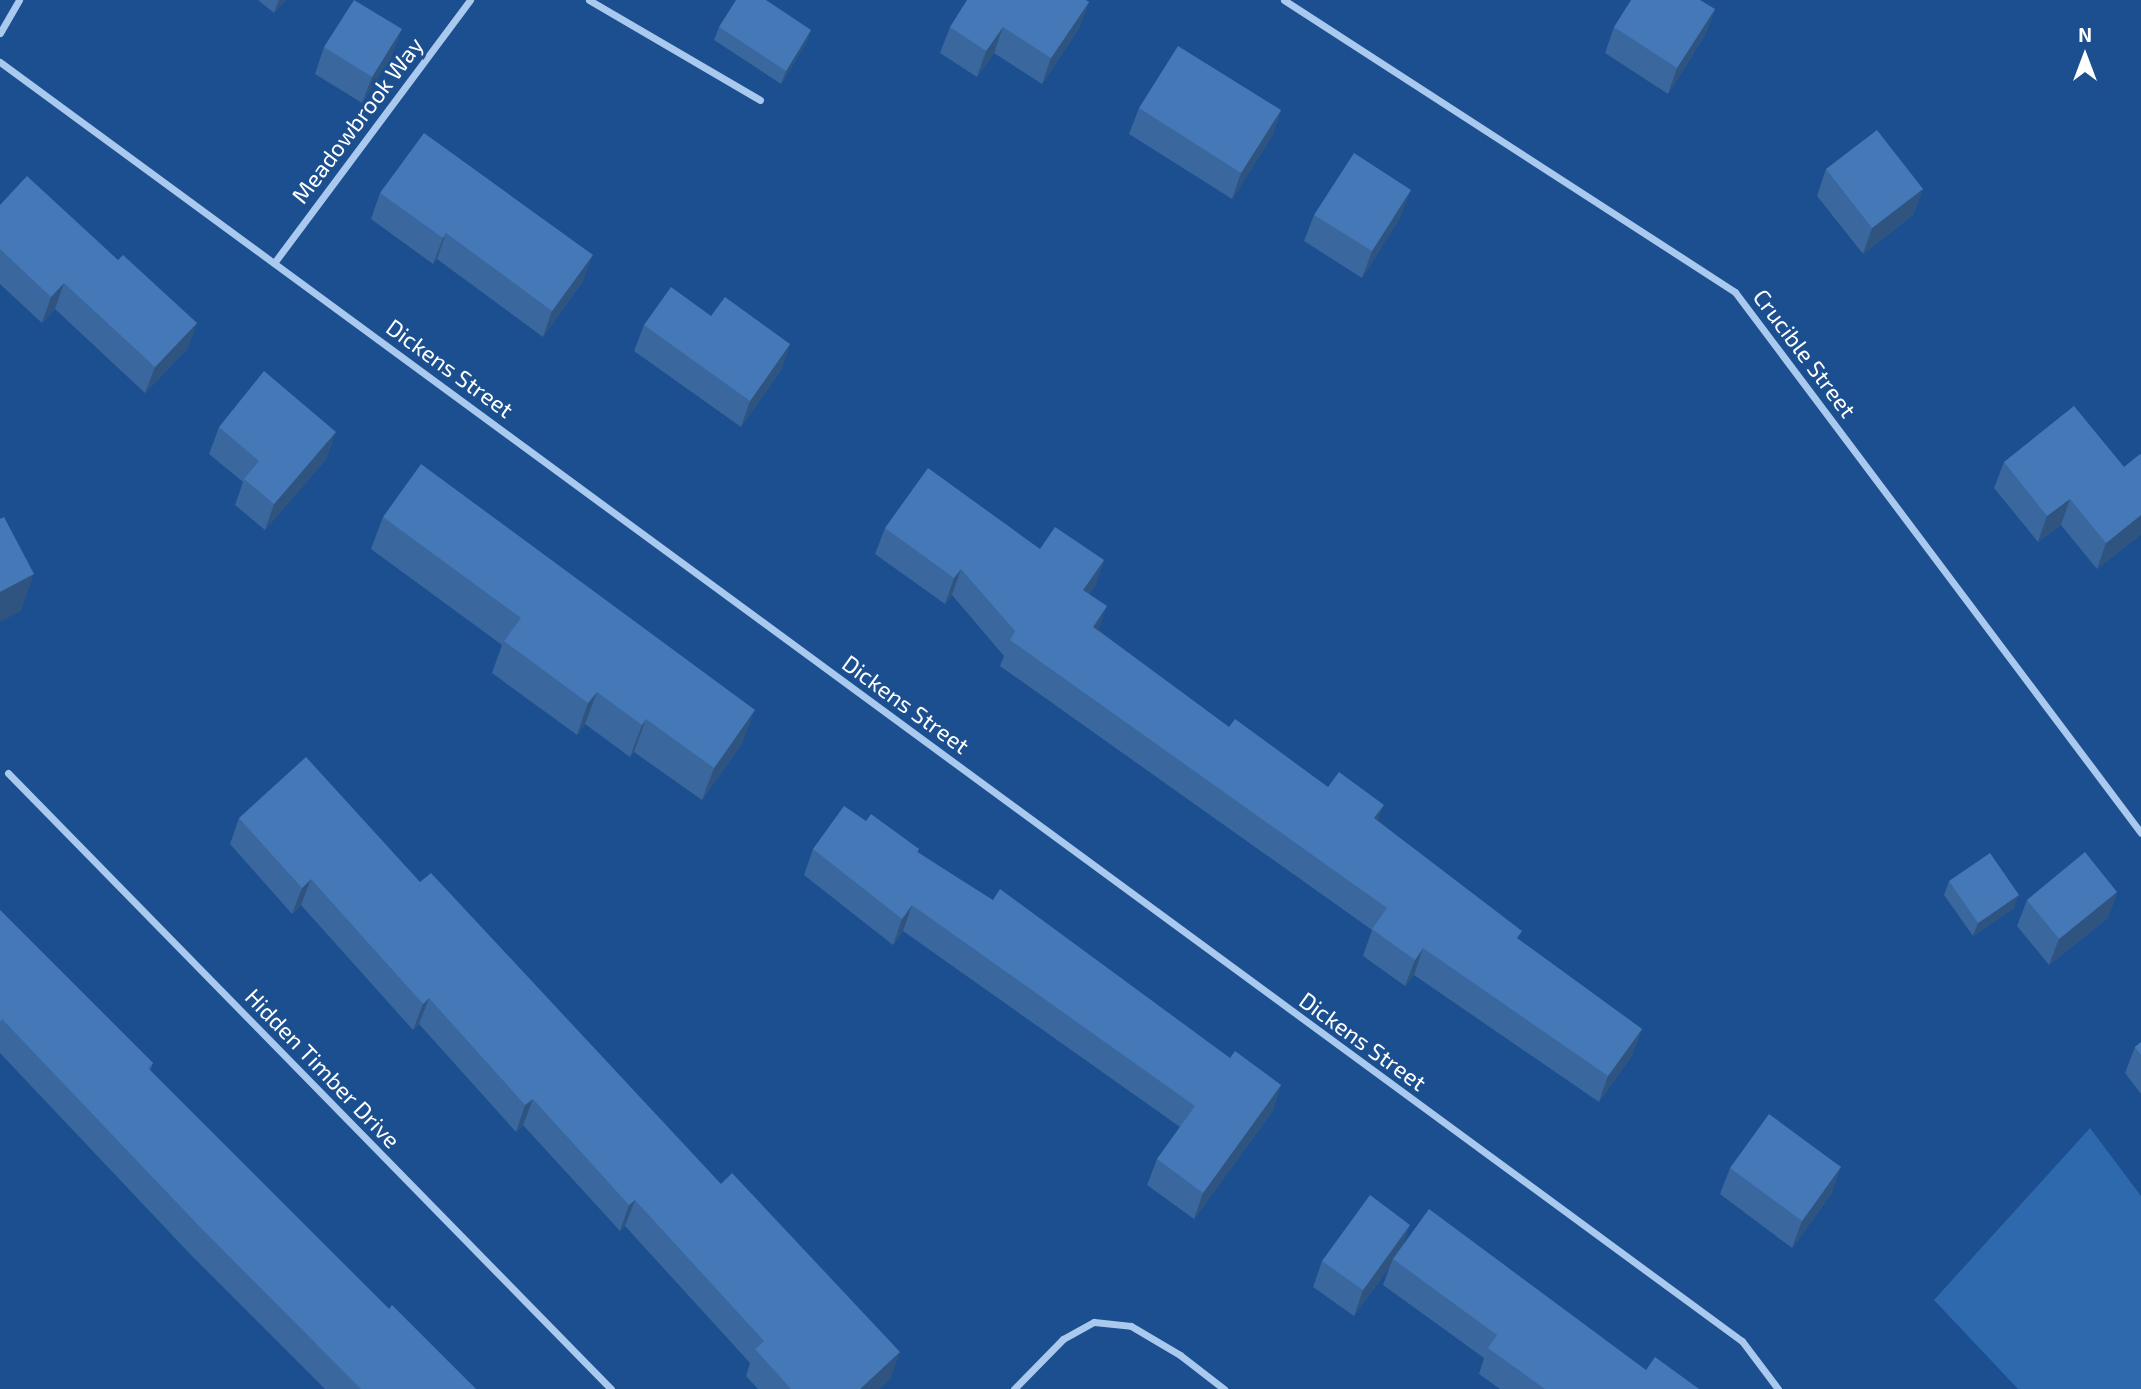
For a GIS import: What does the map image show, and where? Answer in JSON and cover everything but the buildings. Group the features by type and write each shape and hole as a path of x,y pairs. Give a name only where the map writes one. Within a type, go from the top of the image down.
{"street":[{"path":"0,33 19,0"},
{"name":"Meadowbrook Way","path":"274,263 470,0"},
{"path":"589,0 760,100"},
{"name":"Crucible Street","path":"1284,0 1735,292 2141,833"},
{"name":"Dickens Street","path":"0,62 1742,1341 1778,1389"},
{"name":"Hidden Timber Drive","path":"8,774 611,1389"},
{"path":"1014,1389 1063,1339 1094,1322 1131,1326 1224,1389"}],"shaded area":[{"path":"2090,1128 2141,1196 2141,1389 2018,1389 1934,1300"}]}
